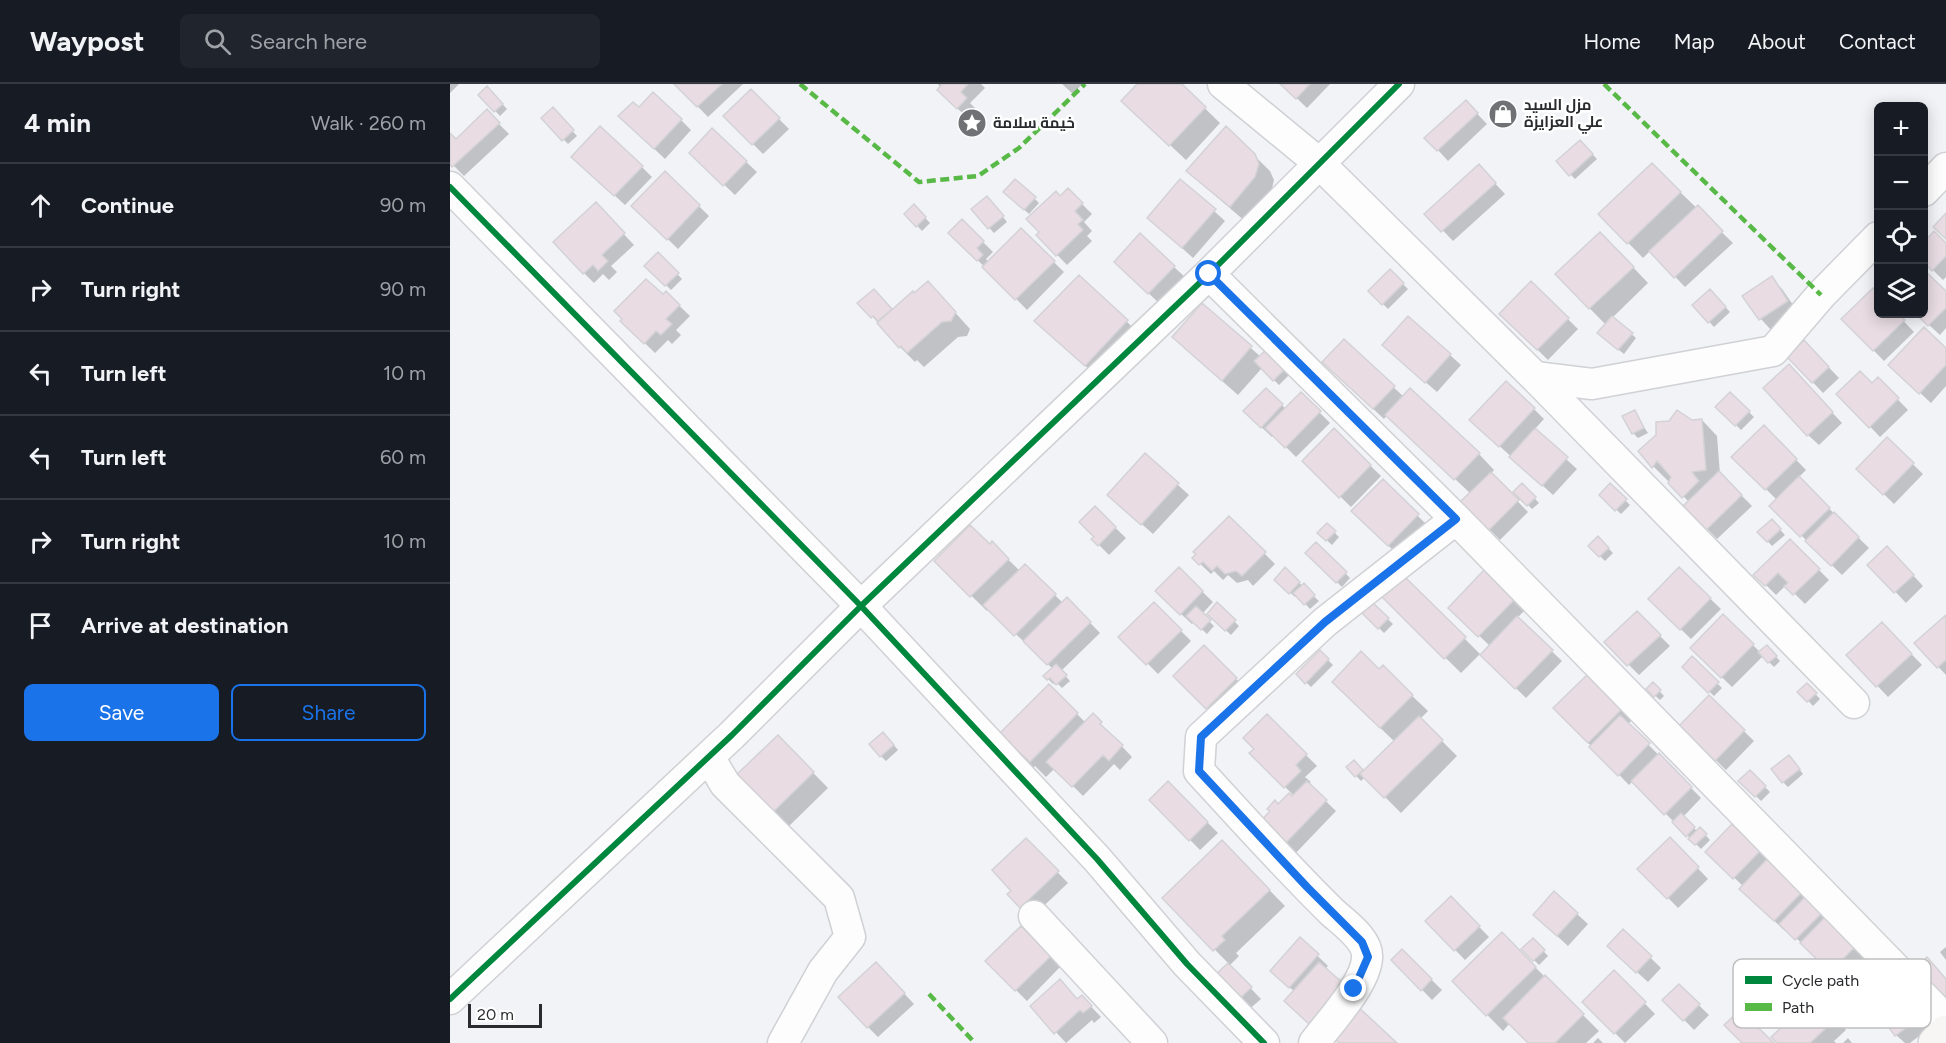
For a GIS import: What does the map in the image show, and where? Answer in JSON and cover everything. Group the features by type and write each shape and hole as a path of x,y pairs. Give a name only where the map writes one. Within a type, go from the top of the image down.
{"main road":[{"path":"1935,1043 1946,1032"}],"street":[{"path":"1222,84 1318,163 1535,377 1854,703"},
{"path":"450,999 709,757 861,606 1209,274 1399,84"},
{"path":"1928,186 1946,168"},
{"path":"450,187 861,606 1097,859 1187,964 1264,1043"},
{"path":"1535,377 1592,384 1773,351 1821,295 1874,241"},
{"path":"1209,274 1456,519 1886,959"},
{"path":"1314,1043 1343,1005 1363,972 1368,957 1362,942 1307,887 1199,771 1201,737 1325,622 1456,519"},
{"path":"709,757 725,784 839,898 850,937 823,971 783,1043"},
{"path":"1034,916 1152,1043"},
{"path":"1931,1005 1946,1020"}],"building":[{"path":"674,84 722,84 697,107"},
{"path":"942,84 968,84 961,92 967,98 957,109 937,90"},
{"path":"1137,84 1182,84 1206,107 1169,146 1121,101"},
{"path":"1280,84 1310,84 1296,99"},
{"path":"487,86 503,104 494,112 478,95"},
{"path":"751,89 780,118 752,145 723,116"},
{"path":"653,92 682,119 654,149 618,116 633,102 639,107"},
{"path":"1466,100 1478,113 1437,151 1424,138"},
{"path":"553,107 574,130 562,141 541,118"},
{"path":"487,109 500,123 452,167 450,165 450,133 456,139"},
{"path":"600,126 643,166 614,196 571,157"},
{"path":"1226,126 1255,154 1259,164 1255,177 1230,207 1186,171"},
{"path":"712,128 747,161 723,186 689,153"},
{"path":"1580,140 1593,154 1569,176 1556,161"},
{"path":"1652,163 1681,192 1627,244 1598,214"},
{"path":"1479,164 1496,183 1441,232 1424,214"},
{"path":"665,171 700,205 667,240 631,206"},
{"path":"1015,179 1036,197 1024,210 1003,192"},
{"path":"1180,179 1216,209 1182,248 1147,218"},
{"path":"1068,188 1083,203 1075,211 1083,220 1078,224 1083,230 1056,256 1036,235 1039,232 1026,219 1056,191 1060,196"},
{"path":"987,196 1004,216 988,229 971,209"},
{"path":"596,202 625,233 602,255 608,261 598,271 593,265 583,274 553,242"},
{"path":"914,204 926,217 916,227 904,214"},
{"path":"1698,205 1723,231 1674,278 1649,251"},
{"path":"1946,213 1946,239 1933,227"},
{"path":"962,219 984,241 977,248 983,255 977,261 948,233"},
{"path":"1021,228 1055,261 1015,300 982,267"},
{"path":"1934,231 1946,243 1946,256 1932,271 1928,267 1928,238"},
{"path":"1600,232 1634,267 1589,309 1555,274"},
{"path":"1140,233 1175,266 1148,294 1114,262"},
{"path":"658,252 679,273 665,286 644,266"},
{"path":"1390,269 1404,283 1382,305 1368,291"},
{"path":"1928,274 1946,291 1946,308 1928,326 1920,318 1928,318"},
{"path":"1079,275 1128,320 1085,366 1034,321"},
{"path":"1772,276 1788,301 1759,320 1742,296"},
{"path":"646,279 663,294 666,291 680,305 666,319 672,324 661,335 656,331 644,344 620,321 622,319 614,311"},
{"path":"928,281 956,312 951,321 942,322 907,353 901,346 899,348 877,323 913,291 914,293"},
{"path":"1531,281 1569,318 1537,350 1499,314"},
{"path":"1873,288 1874,318 1903,318 1905,320 1873,351 1841,319"},
{"path":"874,289 892,309 878,321 873,316 871,318 857,303"},
{"path":"1710,289 1726,307 1708,323 1692,305"},
{"path":"1202,303 1252,346 1222,381 1172,337"},
{"path":"1408,316 1451,354 1425,383 1382,345"},
{"path":"1612,316 1633,333 1618,350 1597,333"},
{"path":"1924,327 1946,348 1946,365 1919,394 1888,365"},
{"path":"1344,339 1395,386 1373,409 1322,362"},
{"path":"1804,340 1829,367 1812,383 1787,357"},
{"path":"1267,349 1286,368 1273,381 1254,361"},
{"path":"1789,364 1833,412 1807,436 1763,388"},
{"path":"1860,371 1872,383 1878,377 1899,398 1869,428 1836,394"},
{"path":"1506,381 1535,408 1499,447 1469,420"},
{"path":"1266,388 1283,404 1261,428 1243,411"},
{"path":"1410,388 1480,453 1454,480 1385,415"},
{"path":"1301,392 1321,411 1285,448 1265,428"},
{"path":"1730,392 1750,411 1735,426 1715,407"},
{"path":"1635,410 1644,428 1632,434 1622,416"},
{"path":"1677,410 1692,420 1702,419 1706,470 1692,472 1699,481 1682,498 1668,483 1671,477 1657,461 1652,468 1638,451 1656,435 1656,422 1669,421"},
{"path":"1764,425 1797,459 1765,490 1731,457"},
{"path":"1334,428 1371,465 1339,498 1302,461"},
{"path":"1535,428 1568,457 1542,486 1509,457"},
{"path":"1887,437 1914,463 1883,495 1856,469"},
{"path":"1145,453 1179,483 1141,525 1107,495"},
{"path":"1719,471 1742,495 1706,530 1683,506"},
{"path":"1491,472 1519,500 1489,530 1460,502"},
{"path":"1799,476 1830,508 1800,537 1769,506"},
{"path":"1383,479 1419,514 1388,546 1351,511"},
{"path":"1522,483 1536,497 1527,506 1513,492"},
{"path":"1610,483 1627,499 1615,511 1599,495"},
{"path":"1095,506 1116,527 1098,546 1091,539 1094,537 1079,522"},
{"path":"1834,512 1859,537 1831,566 1805,541"},
{"path":"1229,516 1266,552 1242,576 1236,571 1225,574 1217,566 1212,571 1203,562 1199,565 1192,558 1196,554 1193,552"},
{"path":"1772,519 1781,529 1767,542 1757,532"},
{"path":"1327,523 1336,531 1326,541 1317,533"},
{"path":"970,525 990,544 992,541 1009,559 970,597 934,561"},
{"path":"1598,536 1609,548 1599,557 1588,546"},
{"path":"1790,539 1820,569 1793,595 1784,586 1788,583 1778,573 1765,586 1753,575"},
{"path":"1316,542 1347,572 1336,583 1305,553"},
{"path":"1887,546 1914,575 1894,593 1867,565"},
{"path":"1025,564 1056,594 1014,636 983,605"},
{"path":"1179,567 1203,591 1180,615 1155,591"},
{"path":"1285,567 1300,582 1289,594 1274,580"},
{"path":"1679,567 1711,598 1680,630 1648,599"},
{"path":"1484,570 1515,599 1478,637 1448,608"},
{"path":"1403,575 1466,637 1444,659 1382,597"},
{"path":"1304,583 1315,595 1304,605 1293,593"},
{"path":"1067,597 1091,622 1047,665 1023,641"},
{"path":"1371,601 1389,618 1378,629 1360,611"},
{"path":"1154,602 1182,630 1146,665 1118,637"},
{"path":"1217,602 1236,620 1225,631 1207,614"},
{"path":"1196,606 1211,620 1201,630 1186,616"},
{"path":"1637,611 1661,635 1627,666 1604,642"},
{"path":"1723,614 1754,644 1721,678 1690,648"},
{"path":"1946,615 1946,660 1937,668 1914,643"},
{"path":"1517,616 1553,650 1515,689 1480,655"},
{"path":"1882,622 1912,654 1876,687 1846,655"},
{"path":"1204,645 1237,678 1206,709 1173,676"},
{"path":"1767,645 1777,656 1768,663 1758,652"},
{"path":"1320,650 1329,659 1305,684 1296,674"},
{"path":"1361,651 1379,669 1383,665 1413,695 1380,728 1332,682"},
{"path":"1692,656 1719,682 1708,693 1682,667"},
{"path":"1056,664 1067,675 1056,685 1050,678 1047,680 1043,676"},
{"path":"1588,674 1623,708 1588,743 1553,708"},
{"path":"1653,682 1661,690 1654,697 1646,689"},
{"path":"1807,683 1817,693 1807,702 1797,692"},
{"path":"1049,684 1078,713 1030,762 1019,752 1015,755 997,736"},
{"path":"1709,695 1745,730 1715,761 1679,726"},
{"path":"1093,713 1102,722 1100,724 1123,745 1109,761 1103,755 1072,787 1046,762"},
{"path":"1267,714 1307,754 1296,765 1301,771 1284,788 1249,753 1254,749 1243,738"},
{"path":"1620,715 1650,743 1618,776 1589,747"},
{"path":"1419,716 1443,740 1384,798 1360,774"},
{"path":"883,732 894,745 880,757 869,744"},
{"path":"778,735 814,772 770,815 733,778"},
{"path":"1659,753 1692,787 1664,815 1631,781"},
{"path":"1789,755 1800,769 1782,783 1771,769"},
{"path":"1354,760 1363,770 1355,777 1346,767"},
{"path":"1750,770 1766,786 1755,797 1738,781"},
{"path":"1168,781 1208,822 1189,841 1149,800"},
{"path":"1307,781 1327,800 1280,849 1256,826 1270,811 1267,809 1275,800 1278,804 1289,793 1292,796"},
{"path":"1681,813 1695,827 1686,837 1672,822"},
{"path":"1732,824 1760,851 1733,879 1705,852"},
{"path":"1700,827 1707,834 1695,845 1688,839"},
{"path":"1670,837 1699,867 1667,899 1637,869"},
{"path":"1026,838 1059,871 1020,908 1007,894 1011,891 992,870"},
{"path":"1222,840 1270,890 1222,936 1225,940 1213,951 1162,898"},
{"path":"1767,859 1802,892 1774,921 1739,889"},
{"path":"1554,891 1578,913 1557,936 1533,915"},
{"path":"1451,896 1480,926 1454,951 1425,921"},
{"path":"1806,896 1823,912 1795,940 1779,924"},
{"path":"1827,915 1857,945 1843,959 1817,959 1800,943"},
{"path":"1021,926 1051,956 1015,991 985,961"},
{"path":"1623,929 1652,956 1636,973 1607,946"},
{"path":"1502,932 1536,967 1486,1016 1452,981"},
{"path":"1300,937 1319,954 1289,988 1270,971"},
{"path":"1533,938 1545,950 1533,961 1521,949"},
{"path":"1402,949 1432,979 1421,991 1391,960"},
{"path":"876,962 905,993 867,1028 838,997"},
{"path":"1319,962 1344,984 1309,1024 1284,1001"},
{"path":"1931,962 1946,979 1946,1007 1931,992"},
{"path":"1228,963 1252,987 1235,1003 1211,979"},
{"path":"1614,970 1646,1002 1614,1034 1582,1002"},
{"path":"1545,975 1584,1014 1555,1043 1528,1043 1503,1018"},
{"path":"1060,979 1077,999 1082,995 1092,1006 1083,1013 1080,1010 1054,1034 1030,1006"},
{"path":"1679,984 1700,1004 1683,1021 1662,1000"},
{"path":"1355,1004 1397,1043 1339,1043 1328,1032"},
{"path":"1733,1017 1733,1028 1759,1028 1774,1043 1742,1043 1724,1025"},
{"path":"1781,1028 1826,1028 1810,1043 1777,1043 1771,1037"},
{"path":"1889,1028 1906,1028 1895,1036"}],"marked path":[{"path":"800,84 919,182 978,176 1019,148 1085,84"},
{"path":"1604,84 1821,295"},
{"path":"929,994 975,1043"}],"cycle path":[{"path":"450,999 732,735 861,606 1209,274 1399,84"},
{"path":"450,187 861,606 1097,859 1187,964 1264,1043"}],"place":[{"name":"مزل السيد علي العزايزة","path":"1503,114"},
{"name":"خيمة سلامة","path":"972,123"}],"route":[{"path":"1209,274 1456,519 1325,622 1201,737 1199,771 1307,887 1362,942 1368,957 1354,989"}]}
